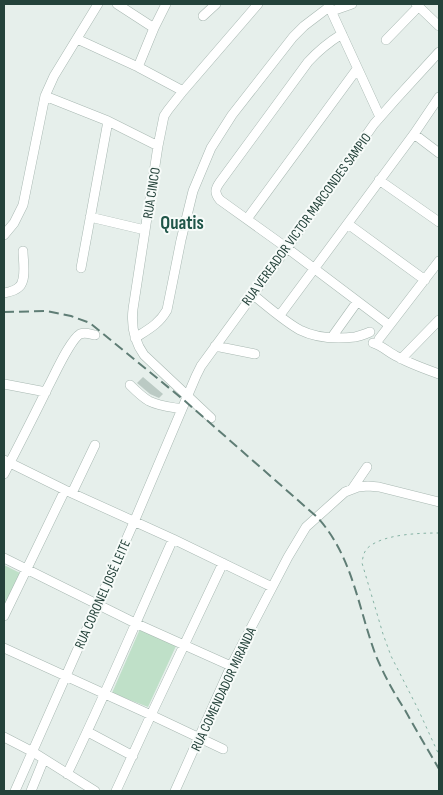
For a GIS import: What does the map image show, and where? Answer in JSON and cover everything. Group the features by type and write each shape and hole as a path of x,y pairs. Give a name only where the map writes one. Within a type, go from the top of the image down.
{"street":[{"path":"4,235 14,223 23,205 45,96 54,76 98,4"},
{"path":"117,4 154,28"},
{"path":"138,68 166,4"},
{"path":"203,16 216,4"},
{"path":"135,338 159,322 167,310 193,191 210,148 232,115 293,37 304,26 330,7 352,4"},
{"name":"RUA CINCO","path":"211,418 148,360 139,348 135,338 132,316 164,116 257,5"},
{"path":"386,40 418,5 439,26"},
{"path":"330,7 380,117"},
{"path":"342,34 329,42 308,62 215,190 217,197 388,326"},
{"path":"77,39 183,91"},
{"name":"RUA VEREADOR VICTOR MARCONDES SAMPIO","path":"187,396 196,376 215,346 380,117 439,52"},
{"path":"247,219 357,69"},
{"path":"45,96 108,121 158,146"},
{"path":"280,315 414,134 439,97"},
{"path":"81,268 108,121"},
{"path":"414,134 439,153"},
{"path":"379,180 439,222"},
{"path":"90,217 145,230"},
{"path":"348,224 425,280"},
{"path":"4,294 19,287 23,282 23,252"},
{"path":"375,339 388,326 439,261"},
{"path":"252,294 295,327 306,333 322,337 357,336 375,339 392,355 439,374"},
{"path":"332,337 357,302"},
{"path":"400,359 439,320"},
{"path":"4,474 7,462 70,347 79,335 86,333 95,335"},
{"path":"215,346 256,354"},
{"path":"4,384 46,392"},
{"path":"130,385 150,402 182,408"},
{"name":"RUA CORONEL JOSÉ LEITE","path":"15,791 134,522 187,396"},
{"path":"4,616 26,569 94,445"},
{"path":"7,462 272,587"},
{"path":"352,489 368,467"},
{"path":"352,489 368,486 379,487 439,502"},
{"name":"RUA COMENDADOR MIRANDA","path":"175,791 231,666 292,549 306,527 336,500 352,489"},
{"path":"67,774 88,732 173,539"},
{"path":"4,558 135,623 231,666"},
{"path":"119,790 150,715 223,563"},
{"path":"4,648 223,750"},
{"path":"88,732 133,756"},
{"path":"4,737 95,791"},
{"path":"31,791 44,759"}],"path":[{"path":"439,533 381,540 365,550 362,563 391,656 439,755"}],"green space":[{"path":"4,565 20,573 4,607"},
{"path":"140,629 176,646 148,707 112,693"}],"building":[{"path":"143,377 163,394 159,398 150,394 137,383"}],"railway":[{"path":"4,312 47,311 71,316 90,323 185,401 317,517 329,532 347,565 382,670 439,769"}],"district":[{"name":"Quatis","path":"182,222"}]}
